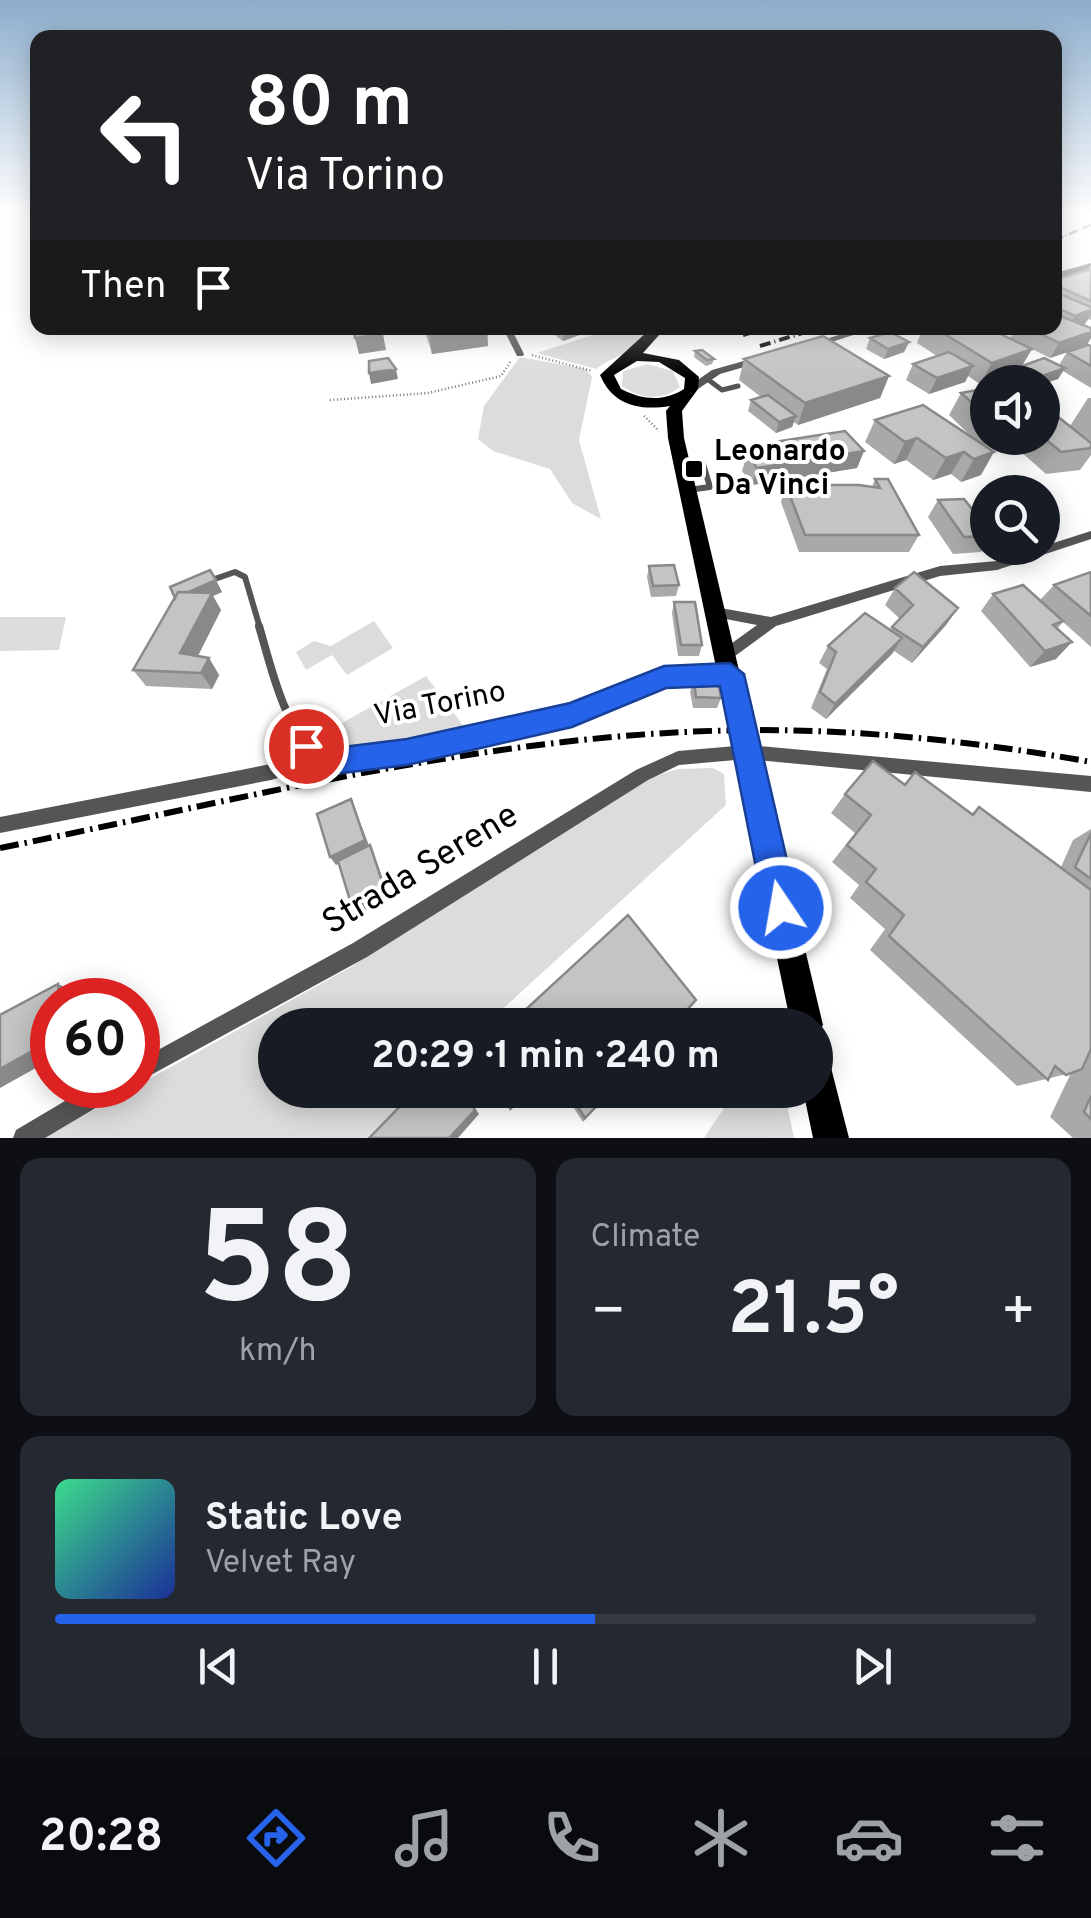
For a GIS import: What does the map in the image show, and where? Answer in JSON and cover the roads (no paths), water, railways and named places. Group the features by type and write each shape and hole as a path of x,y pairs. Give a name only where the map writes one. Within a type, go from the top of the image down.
{"main road":[{"path":"629,359 650,335"},
{"path":"656,335 673,362 692,377 689,392 674,411 676,438 802,1008"},
{"path":"673,362 629,359 614,365 607,379 615,392 676,438"},
{"path":"629,399 660,403 689,392"},
{"path":"825,1108 831,1138"}],"street":[{"path":"510,335 520,354"},
{"path":"800,348 846,335"},
{"path":"689,392 711,375 783,353"},
{"path":"673,362 711,375"},
{"path":"716,612 771,622 940,571 997,564 1091,535"},
{"path":"728,664 771,622"},
{"name":"Via Torino","path":"0,825 271,772 320,758 335,761 407,752 572,715 664,678 728,664"},
{"path":"747,752 1091,784"},
{"name":"Strada Serene","path":"160,1060 360,950 642,774 678,758 747,752"},
{"path":"24,1138 74,1108"}],"lane":[{"path":"711,375 722,390 738,386"},
{"path":"686,490 710,486 702,464"},
{"path":"203,583 235,572 245,577 279,693 306,746 320,758"}],"railway":[{"path":"760,346 796,335"},
{"path":"0,848 341,777 512,748 599,738 736,730 838,732 940,740 1091,762"}],"place":[{"name":"Leonardo Da Vinci","path":"694,469"}]}
